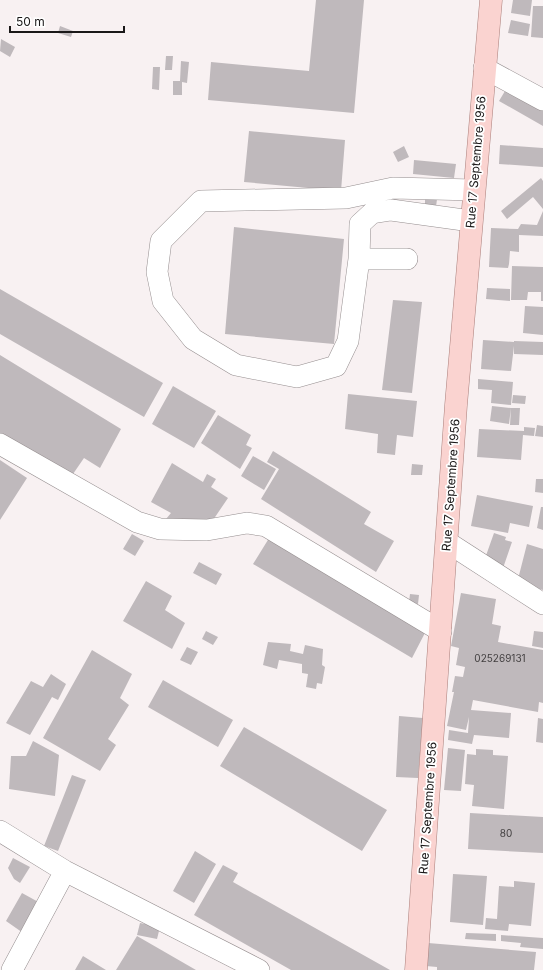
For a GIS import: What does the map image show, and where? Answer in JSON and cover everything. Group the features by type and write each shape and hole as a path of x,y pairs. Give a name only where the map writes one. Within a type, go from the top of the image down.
{"main road":[{"name":"Rue 17 Septembre 1956","path":"416,970 456,405 490,0"}],"street":[{"path":"484,68 543,100"},
{"path":"471,221 391,210 372,214 360,224 358,259 348,341 336,366 298,377 236,365 193,339 163,301 157,272 161,241 201,201 346,198 393,188 474,190"},
{"path":"391,210 393,188"},
{"path":"358,259 407,259"},
{"path":"0,444 137,522 160,529 206,530 247,523 266,526 441,631"},
{"path":"447,542 543,604"},
{"path":"0,831 65,870 259,970"},
{"path":"12,970 65,870"}],"building":[{"path":"316,0 364,0 354,113 208,100 211,62 309,71"},
{"path":"513,0 532,0 530,16 511,13"},
{"path":"533,6 543,6 543,38 531,37"},
{"path":"511,20 530,24 528,36 508,33"},
{"path":"60,26 73,31 71,37 58,33"},
{"path":"1,39 15,47 10,57 0,51"},
{"path":"166,56 173,56 172,70 165,70"},
{"path":"181,61 189,62 187,83 182,82 182,95 173,95 173,81 180,81"},
{"path":"153,67 160,67 159,90 152,89"},
{"path":"508,86 543,105 543,126 499,101"},
{"path":"249,131 345,140 341,191 244,182"},
{"path":"500,145 543,148 543,167 499,164"},
{"path":"404,146 409,157 398,162 393,152"},
{"path":"414,160 456,164 454,178 413,174"},
{"path":"541,178 543,181 543,209 533,197 507,219 501,211"},
{"path":"425,198 437,199 436,207 425,206"},
{"path":"543,211 543,236 519,235 519,252 510,251 508,268 489,267 491,228 518,229 521,224 537,225"},
{"path":"234,227 344,239 334,344 225,334"},
{"path":"512,266 543,267 543,301 541,301 541,292 528,292 527,300 511,300"},
{"path":"487,288 510,289 510,301 486,299"},
{"path":"0,289 163,383 144,417 0,334"},
{"path":"393,300 422,302 412,393 382,390"},
{"path":"525,306 543,307 543,335 523,333"},
{"path":"483,340 543,342 543,355 514,354 514,346 511,371 481,369"},
{"path":"0,355 121,429 100,468 84,458 73,474 0,435"},
{"path":"478,379 513,382 511,405 491,403 492,390 478,389"},
{"path":"173,386 216,411 194,448 152,424"},
{"path":"348,394 417,401 413,437 397,435 395,455 377,453 378,434 345,429"},
{"path":"513,395 526,396 525,404 512,403"},
{"path":"492,406 511,408 509,424 490,421"},
{"path":"511,408 520,408 519,425 510,425"},
{"path":"218,415 251,435 246,445 252,448 240,469 201,443"},
{"path":"537,425 543,426 543,437 535,436"},
{"path":"524,427 535,428 534,436 523,435 521,460 477,457 479,429 524,431"},
{"path":"273,451 371,512 364,524 394,541 376,572 261,499 279,469 267,462"},
{"path":"253,456 276,469 264,490 241,476"},
{"path":"0,460 27,478 0,520"},
{"path":"172,463 203,482 207,474 216,479 211,487 228,498 211,523 202,519 198,526 166,519 171,513 151,502"},
{"path":"412,464 423,465 422,475 411,475"},
{"path":"536,479 543,479 543,493 535,492"},
{"path":"477,495 533,506 529,527 510,523 508,533 471,526"},
{"path":"541,507 543,507 543,530 537,528"},
{"path":"494,533 506,537 505,540 512,542 502,571 483,564"},
{"path":"132,534 144,541 135,556 123,549"},
{"path":"271,535 427,629 412,658 253,564"},
{"path":"527,544 543,549 543,590 517,583"},
{"path":"199,562 222,574 216,585 193,573"},
{"path":"146,581 172,596 165,610 185,623 172,649 123,621"},
{"path":"461,593 496,599 492,624 501,626 498,642 543,650 543,703 539,702 538,712 473,700 471,710 511,713 509,738 474,735 472,744 448,740 449,730 468,733 469,717 466,730 447,726 454,692 452,692 455,676 463,677 465,667 456,665 459,648 451,646"},
{"path":"410,594 419,595 418,604 409,602"},
{"path":"206,631 218,637 213,645 202,639"},
{"path":"534,631 543,632 543,648 532,646"},
{"path":"268,642 291,644 290,651 303,654 305,645 323,649 322,665 325,667 322,684 317,683 316,689 306,687 308,674 302,673 302,664 279,660 277,669 263,665"},
{"path":"187,647 198,652 191,665 180,660"},
{"path":"92,650 132,674 120,698 129,705 108,739 116,745 100,771 43,738"},
{"path":"51,674 66,684 58,700 52,697 30,735 6,723 31,681 43,687"},
{"path":"163,680 233,720 218,747 148,707"},
{"path":"399,716 423,718 418,778 396,777"},
{"path":"538,718 543,719 543,743 536,742"},
{"path":"244,727 387,810 362,851 220,766"},
{"path":"33,741 59,755 55,796 9,789 11,756 26,756"},
{"path":"448,748 465,750 461,791 444,790"},
{"path":"476,749 493,750 493,755 508,756 504,809 472,806 474,785 465,784 467,754 476,755"},
{"path":"72,775 86,780 58,851 44,846"},
{"path":"470,813 543,817 543,853 468,849"},
{"path":"195,851 216,864 194,903 173,891"},
{"path":"13,858 30,867 20,883 14,879 8,868"},
{"path":"223,865 238,873 233,882 390,970 291,970 194,915"},
{"path":"453,874 487,876 483,925 450,922"},
{"path":"514,881 535,883 531,926 509,924 508,931 485,929 486,918 497,919 499,886 514,887"},
{"path":"22,893 42,904 26,935 6,921"},
{"path":"140,923 160,927 157,939 137,935"},
{"path":"466,933 496,934 496,941 465,939"},
{"path":"501,935 543,938 543,949 520,947 521,943 501,941"},
{"path":"137,936 196,970 116,970"},
{"path":"428,943 536,952 534,970 437,970 437,967 426,966"},
{"path":"83,956 106,970 75,970"}]}
